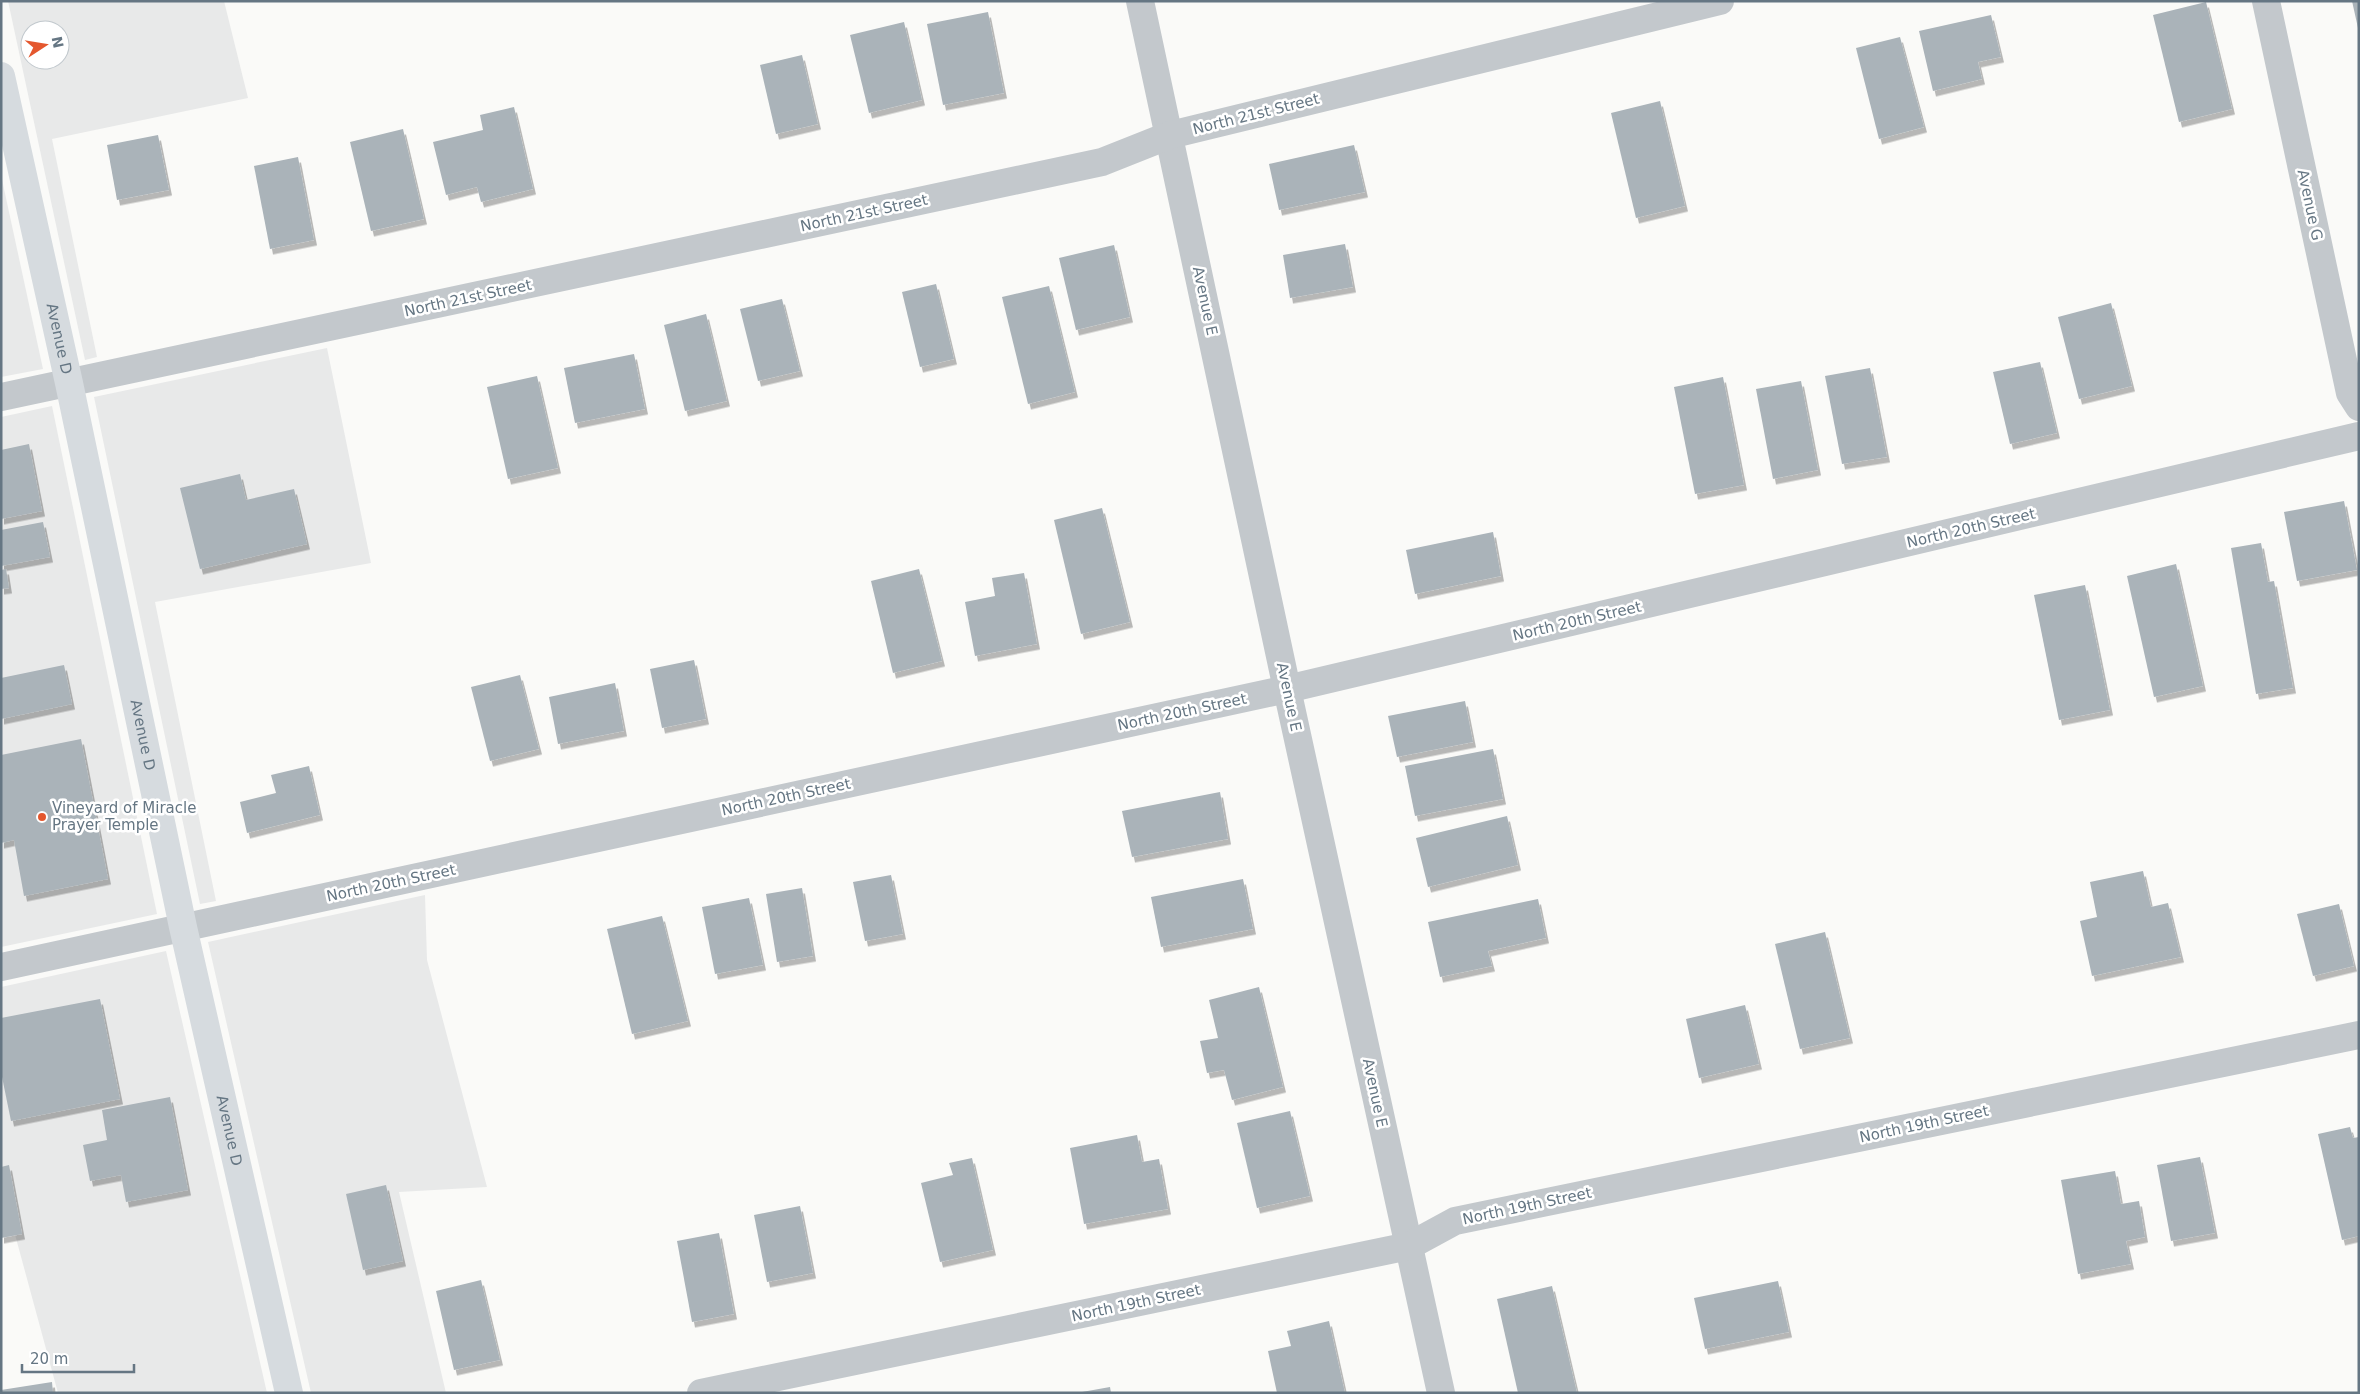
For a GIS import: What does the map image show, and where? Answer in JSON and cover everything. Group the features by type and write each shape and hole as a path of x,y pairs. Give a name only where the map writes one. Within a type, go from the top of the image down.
{"street":[{"name":"Avenue E","path":"1140,1 1287,689 1441,1393"},
{"name":"North 21st Street","path":"1,397 1102,162 1170,135 1720,1"},
{"name":"Avenue G","path":"2266,1 2350,393 2359,407"},
{"name":"Avenue D","path":"1,76 69,383 183,928 289,1393"},
{"name":"North 20th Street","path":"1,967 1287,689 2359,436"},
{"name":"North 19th Street","path":"701,1393 1409,1246 1455,1220 2359,1035"}],"shaded area":[{"path":"8,1 224,1 248,98 52,139 97,357 85,360 23,70 70,70 70,20 20,20 20,57"},
{"path":"1,175 43,369 1,377"},
{"path":"327,348 371,563 155,602 216,901 200,904 94,397"},
{"path":"52,406 157,914 1,947 1,417"},
{"path":"425,895 427,960 487,1187 399,1192 446,1393 311,1393 208,942"},
{"path":"166,951 267,1393 58,1393 1,1183 1,987"}],"building":[{"path":"2352,1 2359,1 2359,28 2358,28"},
{"path":"2206,2 2232,109 2179,122 2153,15"},
{"path":"988,12 1004,93 943,105 927,24"},
{"path":"1991,15 2001,57 1978,62 1982,79 1933,91 1919,31"},
{"path":"904,22 922,100 869,113 850,35"},
{"path":"1900,37 1924,127 1879,139 1856,48"},
{"path":"802,55 818,124 776,134 760,65"},
{"path":"1660,101 1685,206 1636,218 1611,113"},
{"path":"514,107 533,189 481,202 477,187 446,195 433,142 483,130 480,115"},
{"path":"403,129 424,219 371,231 350,142"},
{"path":"158,135 169,190 117,200 107,145"},
{"path":"1354,145 1365,192 1279,210 1269,164"},
{"path":"298,157 314,240 270,249 254,166"},
{"path":"1345,244 1353,287 1290,298 1283,255"},
{"path":"1114,245 1130,317 1076,330 1059,258"},
{"path":"936,284 954,359 920,367 902,292"},
{"path":"1049,286 1075,392 1028,404 1002,297"},
{"path":"782,299 800,371 758,381 740,309"},
{"path":"2111,303 2132,386 2079,399 2058,317"},
{"path":"706,314 727,401 685,411 664,325"},
{"path":"634,354 645,409 575,423 564,368"},
{"path":"2040,362 2057,433 2010,444 1993,372"},
{"path":"1870,368 1887,457 1842,464 1825,376"},
{"path":"537,376 558,468 508,479 487,387"},
{"path":"1723,377 1744,485 1695,494 1674,387"},
{"path":"1801,381 1818,470 1773,479 1756,389"},
{"path":"29,444 42,511 1,519 1,450"},
{"path":"240,474 246,500 294,489 307,544 200,569 180,488"},
{"path":"2344,501 2357,570 2297,581 2284,512"},
{"path":"1102,508 1130,622 1081,634 1054,520"},
{"path":"43,522 50,557 1,566 1,530"},
{"path":"1493,532 1501,576 1415,594 1406,550"},
{"path":"2261,543 2268,582 2274,581 2293,688 2256,694 2231,548"},
{"path":"2176,564 2203,686 2154,697 2127,576"},
{"path":"6,569 9,588 1,589 1,570"},
{"path":"919,569 942,661 893,673 871,581"},
{"path":"1024,573 1037,644 975,656 965,602 995,596 992,578"},
{"path":"2085,585 2110,710 2059,720 2034,595"},
{"path":"694,660 706,719 662,728 650,669"},
{"path":"64,665 72,704 1,719 1,678"},
{"path":"520,675 539,749 490,761 471,687"},
{"path":"615,683 624,731 558,744 549,697"},
{"path":"1465,701 1473,742 1397,757 1388,716"},
{"path":"81,739 108,879 24,896 14,840 1,843 1,755"},
{"path":"1493,749 1503,799 1415,816 1405,766"},
{"path":"309,766 320,815 247,833 240,802 276,793 271,775"},
{"path":"1220,792 1228,839 1132,857 1122,811"},
{"path":"1507,816 1518,865 1428,887 1416,838"},
{"path":"2143,871 2151,907 2168,903 2181,957 2092,976 2080,921 2097,917 2090,882"},
{"path":"891,875 903,934 865,941 853,882"},
{"path":"1243,879 1253,929 1161,947 1151,897"},
{"path":"802,888 813,956 777,962 766,894"},
{"path":"749,898 763,965 715,974 702,907"},
{"path":"1538,899 1546,938 1488,951 1492,966 1440,977 1428,922"},
{"path":"2339,904 2354,966 2313,976 2297,914"},
{"path":"662,916 688,1021 632,1034 607,929"},
{"path":"1825,932 1850,1038 1800,1049 1775,944"},
{"path":"1259,987 1283,1087 1232,1100 1224,1070 1207,1073 1200,1041 1218,1038 1209,1000"},
{"path":"100,999 120,1099 11,1121 1,1072 1,1018"},
{"path":"1745,1005 1759,1064 1699,1078 1686,1019"},
{"path":"170,1097 188,1190 126,1202 121,1175 90,1181 83,1145 107,1140 102,1110"},
{"path":"1290,1111 1310,1196 1257,1208 1237,1123"},
{"path":"2350,1127 2353,1138 2359,1137 2359,1236 2342,1240 2318,1134"},
{"path":"1137,1135 1142,1162 1159,1159 1168,1209 1084,1224 1070,1148"},
{"path":"2200,1157 2215,1233 2171,1241 2157,1165"},
{"path":"972,1158 993,1250 940,1262 921,1183 953,1175 949,1163"},
{"path":"9,1165 22,1234 1,1238 1,1167"},
{"path":"2115,1171 2121,1204 2139,1201 2145,1237 2126,1241 2131,1264 2078,1274 2061,1180"},
{"path":"386,1185 403,1261 363,1270 346,1194"},
{"path":"800,1206 813,1273 767,1282 754,1215"},
{"path":"719,1233 734,1314 692,1322 677,1241"},
{"path":"481,1280 500,1360 454,1370 436,1291"},
{"path":"1778,1281 1789,1332 1705,1349 1694,1298"},
{"path":"1552,1286 1577,1393 1518,1393 1497,1299"},
{"path":"1329,1321 1345,1393 1277,1393 1268,1351 1291,1346 1287,1331"},
{"path":"52,1382 53,1393 1,1393 1,1390"},
{"path":"1110,1387 1111,1393 1082,1393 1082,1392"}],"place":[{"name":"Vineyard of Miracle Prayer Temple","path":"42,817"}]}
